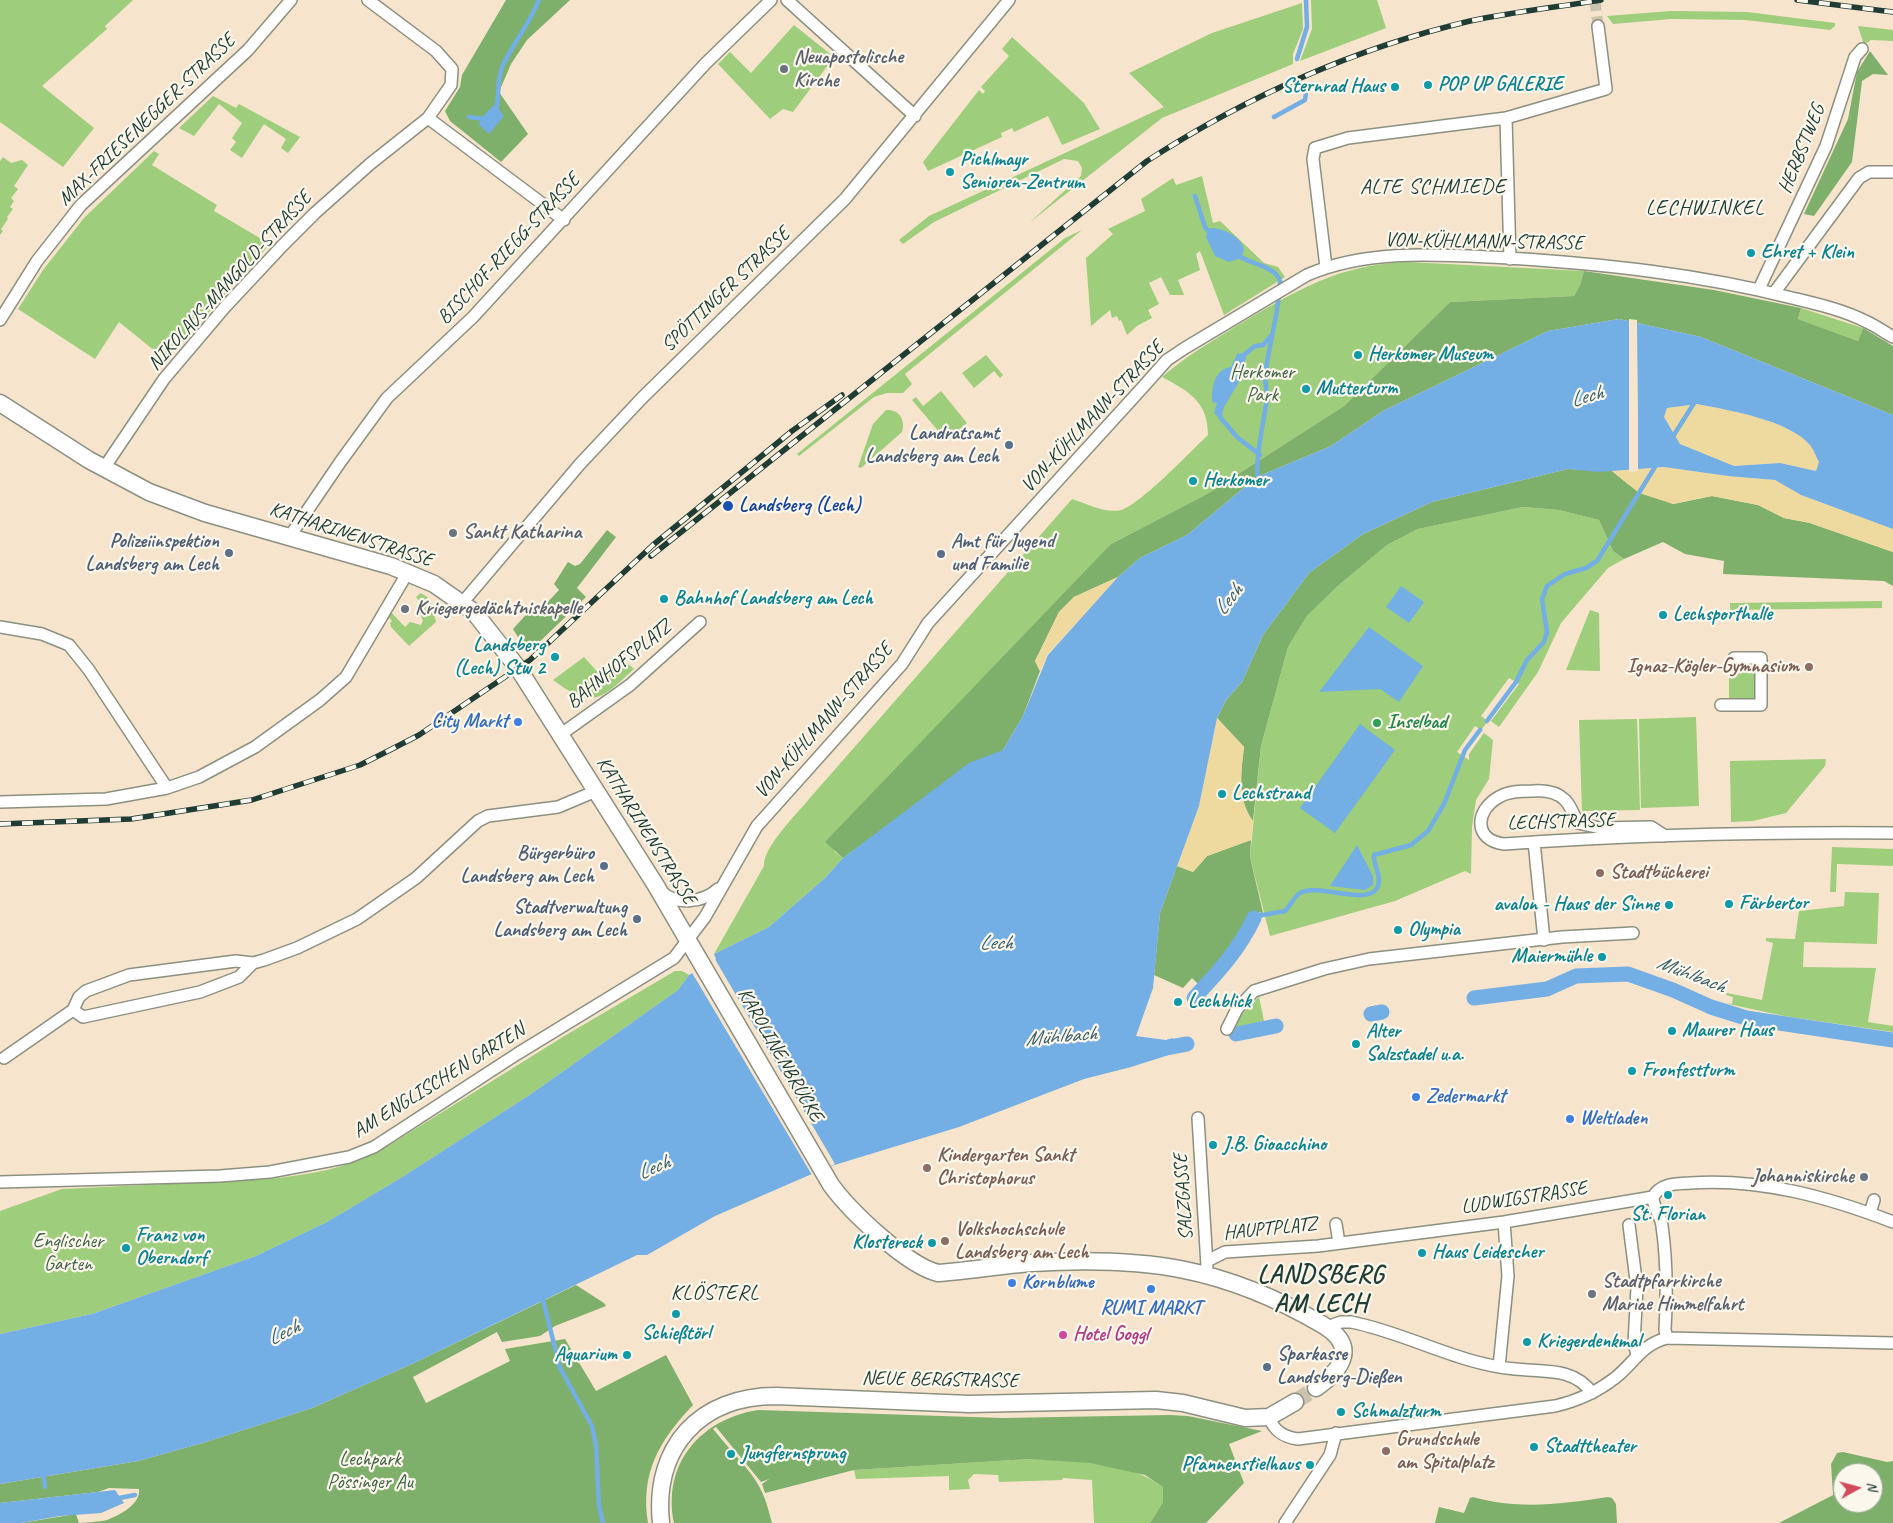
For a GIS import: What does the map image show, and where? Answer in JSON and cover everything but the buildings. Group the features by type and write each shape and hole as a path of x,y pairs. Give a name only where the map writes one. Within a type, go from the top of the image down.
{"main road":[{"name":"KATHARINENSTRASSE","path":"0,403 104,468 149,492 201,511 408,572 434,584 463,602 474,612 507,651 655,884 701,961"},
{"name":"KAROLINENBRÜCKE","path":"701,961 822,1170 846,1204 860,1219 894,1246 933,1271 944,1272 1030,1263 1126,1261 1207,1267"},
{"path":"1207,1267 1327,1327 1343,1342 1343,1354 1334,1374 1316,1388"},
{"name":"NEUE BERGSTRASSE","path":"661,1523 660,1500 663,1476 679,1439 708,1412 746,1398 776,1396 969,1404 1156,1400 1183,1403 1236,1417 1269,1417 1295,1402"}],"street":[{"name":"MAX-FRIESENEGGER-STRASSE","path":"0,320 37,261 81,205 248,50 291,0"},
{"name":"NIKOLAUS-MANGOLD-STRASSE","path":"104,468 164,380 225,307 282,245 315,213 370,164 428,118 451,86 452,69 436,51 368,0"},
{"name":"BISCHOF-RIEGG-STRASSE","path":"290,536 341,460 388,398 473,318 705,64 771,0"},
{"path":"787,0 915,116"},
{"name":"SPÖTTINGER STRASSE","path":"463,602 580,464 648,392 845,199 1009,0"},
{"path":"1326,267 1313,150 1318,146 1348,138 1506,118 1606,89 1598,26"},
{"name":"HERBSTWEG","path":"1759,289 1826,146 1855,57 1862,49"},
{"path":"428,118 564,220"},
{"path":"1506,118 1510,259"},
{"path":"1774,293 1859,178 1869,172 1893,172"},
{"name":"VON-KÜHLMANN-STRASSE","path":"688,940 729,876 757,826 902,664 928,623 1161,367 1206,334 1281,289 1326,267 1353,260 1405,256 1584,262 1759,289 1827,307 1867,322 1893,337"},
{"path":"0,802 106,799 167,788 199,777 255,747 320,700 346,677 408,572"},
{"name":"BAHNHOFSPLATZ","path":"560,735 630,685 700,622"},
{"path":"0,627 42,634 69,645 89,670 167,788"},
{"path":"1721,705 1761,705 1761,658 1734,658"},
{"path":"4,1058 74,1010 79,997 86,991 129,975 236,961 253,963 298,948 357,919 416,878 478,821 488,816 558,807 596,791"},
{"name":"LECHSTRASSE","path":"1665,836 1651,826 1600,828 1578,823 1566,800 1555,793 1549,792 1508,793 1487,805 1481,814 1481,827 1489,839 1504,844 1665,836 1802,832 1893,833"},
{"path":"1534,842 1544,940"},
{"name":"VON-KÜHLMANN-STRASSE","path":"655,884 673,899 691,900 712,894 729,876"},
{"path":"1227,1029 1237,1009 1254,991 1273,983 1368,959 1562,938 1633,933"},
{"name":"AM ENGLISCHEN GARTEN","path":"0,1182 220,1176 299,1168 362,1153 416,1121 517,1054 674,958 688,940"},
{"path":"74,1010 83,1017 200,992 239,977 253,963"},
{"name":"SALZGASSE","path":"1198,1118 1207,1267"},
{"path":"1667,1338 1665,1330 1668,1290 1665,1250 1662,1222 1652,1197 1658,1190 1670,1185 1735,1182 1792,1191 1870,1213 1893,1222"},
{"name":"LUDWIGSTRASSE","path":"1400,1234 1504,1222 1652,1197"},
{"path":"1870,1213 1874,1200"},
{"path":"1499,1367 1508,1276 1508,1252 1504,1222"},
{"name":"HAUPTPLATZ","path":"1336,1224 1339,1243"},
{"path":"1629,1226 1637,1288 1634,1343 1637,1355"},
{"name":"HAUPTPLATZ","path":"1207,1267 1225,1252 1339,1243 1400,1234"},
{"path":"1327,1327 1341,1322 1360,1324 1499,1367 1565,1373 1575,1378 1592,1393"},
{"path":"1269,1417 1272,1426 1289,1438 1306,1438 1555,1406 1578,1400 1592,1393 1614,1379 1653,1341 1667,1338 1893,1343"},
{"path":"1285,1523 1330,1455 1336,1433"}],"green space":[{"path":"0,0 133,0 105,26 107,29 42,86 94,128 63,167 0,122"},
{"path":"506,0 570,0 527,40 511,64 499,92 528,134 501,162 450,121 445,111 460,87 462,75"},
{"path":"1311,0 1377,0 1386,28 1300,61 1312,29"},
{"path":"1302,3 1303,29 1293,54 1293,64 1162,118 1029,223 1081,176 1082,168 1078,161 1064,159 934,222 903,244 899,240 929,216 1164,107 1129,73 1212,33"},
{"path":"1671,11 1747,12 1835,23 1835,26 1830,30 1746,20 1671,19 1613,24 1607,16"},
{"path":"794,25 834,57 793,112 783,109 770,119 718,64 730,52 751,73"},
{"path":"1858,26 1893,30 1893,41 1871,40 1864,45"},
{"path":"1012,37 1084,103 1100,129 1062,145 1048,116 1014,132 1012,128 1001,133 1002,137 928,171 923,162 979,90 983,94 985,91 981,87 1009,56 1002,49"},
{"path":"1870,51 1888,75 1873,74 1862,81 1852,162 1814,216 1804,214 1848,119 1857,72"},
{"path":"213,96 236,108 239,104 300,137 288,153 281,148 286,139 264,124 242,158 230,150 236,142 232,138 242,123 219,104 194,136 179,128"},
{"path":"154,151 159,154 152,165 217,205 214,211 270,244 166,360 119,322 95,359 18,309 43,270 84,218"},
{"path":"3,157 11,163 22,160 28,165 14,186 18,189 11,198 14,201 10,207 13,209 1,229 3,231 0,235 0,161"},
{"path":"1202,176 1213,223 1220,221 1264,263 1278,267 1285,277 1224,315 1200,251 1196,254 1200,270 1178,280 1184,295 1170,295 1161,277 1149,283 1159,304 1148,310 1152,318 1137,326 1127,335 1121,320 1119,321 1117,316 1112,318 1110,310 1091,326 1086,258 1113,234 1108,229 1145,211 1141,199 1173,178 1176,185"},
{"path":"1082,230 905,374 912,384 903,393 887,393 874,397 799,456 797,454 1065,238"},
{"name":"Herkomer Park","path":"1408,262 1584,271 1574,296 1450,302 1344,406 1207,494 1111,544 834,851 843,858 826,877 769,927 714,954 764,866 765,858 781,831 1072,499 1109,511 1121,510 1152,488 1208,435 1204,414 1195,398 1162,377 1208,343 1259,313 1318,282 1360,268"},
{"path":"1584,271 1714,290 1801,308 1798,319 1858,341 1863,328 1893,346 1893,415 1701,337 1619,319 1548,331 1383,411 1331,446 1257,477 1187,535 1140,558 1118,577 1074,597 1059,612 1035,661 1040,671 1023,716 1003,750 895,820 843,858 825,842 1111,544 1207,494 1344,406 1450,302 1574,296"},
{"path":"1801,308 1863,328 1858,341 1798,319"},
{"path":"986,355 1003,375 1000,378 994,371 974,388 962,373"},
{"path":"941,391 967,423 946,440 912,400 916,397 923,406"},
{"path":"886,410 898,413 903,423 902,432 861,468 858,467 873,424"},
{"path":"1568,469 1612,471 1629,485 1673,504 1712,496 1758,505 1784,518 1810,523 1893,552 1893,586 1884,581 1723,574 1724,561 1685,554 1663,542 1624,559 1613,551 1599,520 1559,510 1523,507 1418,529 1387,545 1339,585 1307,616 1288,647 1261,746 1253,821 1244,804 1242,795 1241,776 1244,747 1217,718 1226,700 1242,682 1263,635 1309,573 1363,534 1432,502"},
{"name":"Inselbad","path":"1523,507 1559,510 1599,520 1613,551 1624,559 1608,568 1561,623 1538,672 1499,727 1491,721 1519,684 1509,678 1481,716 1488,721 1481,730 1475,726 1457,752 1469,760 1469,754 1484,733 1493,740 1489,779 1476,800 1472,827 1471,874 1465,871 1395,901 1270,936 1250,857 1261,746 1288,647 1307,616 1339,585 1387,545 1418,529"},
{"path":"607,530 616,537 577,588 586,597 528,653 513,629 534,606 543,607 559,590 554,584 568,562 575,566 580,564"},
{"path":"421,593 430,599 436,622 409,646 391,627 390,623 392,621 388,617 390,611 405,627 410,622 421,625 423,620 416,607 420,602 416,597"},
{"path":"1882,601 1882,608 1730,610 1730,603"},
{"path":"1590,610 1599,613 1600,671 1566,670"},
{"path":"584,657 603,678 625,661 634,669 604,694 587,698 578,695 553,680"},
{"path":"1729,663 1754,664 1755,699 1729,699"},
{"path":"1696,717 1699,806 1641,808 1639,719"},
{"path":"1637,719 1640,810 1582,811 1579,720"},
{"path":"1826,759 1825,766 1786,813 1753,821 1731,822 1730,761"},
{"path":"1251,840 1250,857 1263,913 1255,912 1244,935 1232,953 1200,986 1192,978 1183,988 1154,975 1160,913 1177,866 1193,872 1207,856"},
{"path":"1832,847 1893,849 1893,866 1837,864 1836,892 1830,892"},
{"path":"1845,892 1879,893 1877,944 1804,942 1803,967 1876,968 1868,1022 1893,1026 1893,1032 1784,1016 1724,1003 1732,1004 1733,997 1726,995 1727,993 1762,1000 1773,943 1766,941 1766,938 1795,939 1799,911 1844,906"},
{"name":"Englischer Garten","path":"675,971 682,971 689,975 678,990 531,1094 404,1176 327,1222 256,1256 92,1314 0,1334 0,1211 62,1189 270,1179 313,1173 357,1161 383,1149 566,1035"},
{"path":"1259,997 1264,1021 1236,1027 1240,1016"},
{"name":"Lechpark Pössinger Au","path":"576,1285 606,1306 555,1326 540,1336 502,1342 497,1332 413,1377 426,1403 510,1361 505,1349 565,1339 596,1391 666,1355 693,1405 671,1431 655,1458 647,1488 648,1523 79,1523 107,1520 118,1515 133,1504 139,1494 139,1489 109,1488 98,1492 0,1503 0,1484 138,1461 206,1442 312,1408 412,1364"},
{"path":"758,1410 1003,1418 1170,1415 1188,1416 1262,1431 1229,1444 1244,1483 1206,1523 1150,1523 1163,1502 1163,1487 1145,1475 1090,1463 1029,1459 854,1470 765,1493 762,1484 769,1479 761,1482 716,1427 713,1429 729,1448 728,1455 732,1458 737,1457 760,1487 772,1523 674,1523 672,1501 674,1481 680,1463 690,1447 703,1434 719,1423 738,1415"},
{"path":"1843,1452 1887,1462 1893,1461 1893,1523 1779,1523 1833,1495 1831,1464 1837,1453"},
{"path":"1029,1459 1081,1461 1133,1472 1149,1478 1163,1487 1163,1502 1150,1523 1094,1523 1092,1480 1063,1478 1062,1480 999,1482 998,1475 974,1474 968,1480 970,1489 949,1490 949,1476 856,1479 854,1470"},
{"path":"1608,1497 1612,1498 1616,1504 1617,1523 1435,1523 1439,1507 1464,1513 1470,1498 1490,1501 1540,1505"},
{"path":"76,1514 79,1523 21,1523"}],"sand":[{"path":"1697,404 1758,417 1801,436 1810,445 1819,462 1816,471 1780,463 1734,466 1680,444 1664,417 1667,408"},
{"path":"1664,467 1775,480 1801,495 1893,529 1893,552 1810,523 1784,518 1758,505 1712,496 1673,504 1639,493 1612,471"},
{"path":"1118,577 1048,654 1040,671 1035,661 1059,612 1074,597"},
{"name":"Lechstrand","path":"1217,718 1244,747 1241,786 1244,804 1253,821 1251,840 1207,856 1193,872 1177,866 1199,806"}],"water":[{"path":"495,104 504,116 489,134 479,125 481,118"},
{"path":"1211,228 1231,234 1240,241 1244,250 1241,258 1229,262 1215,256 1206,237"},
{"name":"Lech","path":"1619,319 1701,337 1893,415 1893,529 1801,495 1775,480 1664,467 1599,472 1568,469 1432,502 1363,534 1309,573 1263,635 1242,682 1226,700 1217,718 1199,806 1160,913 1153,988 1136,1036 1166,1040 1173,1038 1175,1053 1084,1079 959,1127 828,1167 715,1216 647,1255 637,1255 412,1364 312,1408 206,1442 138,1461 0,1484 0,1334 92,1314 256,1256 327,1222 404,1176 531,1094 678,990 689,975 716,959 714,954 769,927 826,877 843,858 969,763 1003,750 1023,716 1048,655 1118,577 1140,558 1187,535 1257,477 1331,446 1383,411 1548,331","holes":["1697,404 1757,417 1788,429 1800,436 1813,449 1819,462 1816,471 1780,463 1734,466 1680,444 1664,417 1667,408"]},
{"path":"1247,352 1242,377 1224,407 1221,420 1214,413 1217,403 1212,402 1214,383 1218,374 1231,367 1237,354"},
{"path":"1401,586 1424,602 1409,623 1386,607"},
{"path":"1369,627 1423,666 1399,702 1380,689 1319,692"},
{"path":"1360,724 1395,750 1335,833 1300,808"},
{"path":"1357,845 1373,876 1373,885 1365,890 1330,886"},
{"path":"115,1490 124,1503 101,1513 60,1516 21,1523 0,1523 0,1503"}],"pier":[{"path":"1629,319 1637,320 1638,471 1629,472"},
{"path":"712,954 835,1164 812,1175 691,971 713,958"}],"waterway":[{"path":"496,111 503,65 539,0"},
{"path":"1297,59 1307,27 1306,0"},
{"path":"1274,117 1305,100 1306,93"},
{"path":"469,117 485,119"},
{"path":"1195,196 1205,227 1210,233"},
{"path":"1238,255 1268,268 1280,281 1278,305 1265,375 1267,398 1258,453 1259,482"},
{"path":"1244,355 1255,346 1263,345 1272,335"},
{"path":"1672,438 1696,400"},
{"path":"1220,414 1220,417 1237,437 1260,455"},
{"path":"1487,721 1516,682 1527,660 1544,642 1547,632 1542,599 1547,586 1565,574 1586,568 1597,561 1658,462"},
{"path":"1254,918 1285,911 1300,893 1308,890 1355,895 1365,895 1373,892 1379,882 1374,855 1411,845 1428,831 1444,804 1465,750 1480,730"},
{"path":"1194,998 1235,951 1254,918"},
{"name":"Mühlbach","path":"1474,998 1547,989 1576,976 1628,974 1673,990 1711,1007 1746,1018 1893,1040"},
{"name":"Mühlbach","path":"1371,1014 1382,1012"},
{"name":"Mühlbach","path":"1236,1034 1276,1026"},
{"name":"Mühlbach","path":"1154,1050 1187,1044"},
{"path":"542,1296 560,1368 592,1426 596,1445 599,1506 603,1523"},
{"path":"43,1471 45,1487"},
{"path":"114,1499 135,1495"}],"tunnel":[{"path":"1595,0 1598,26"},
{"path":"1295,1402 1316,1388"}],"railway":[{"path":"651,556 1147,161 1185,138 1223,116 1303,77 1385,45 1470,21 1601,0"},
{"path":"1797,0 1893,12"},
{"path":"0,824 131,819 252,800 360,765 390,750 419,735 530,660 653,545 792,431 842,395"}],"place":[{"name":"Neuapostolische Kirche","path":"784,69"},
{"name":"POP UP GALERIE","path":"1428,85"},
{"name":"Sternrad Haus","path":"1395,87"},
{"name":"Pichlmayr Senioren-Zentrum","path":"950,172"},
{"name":"Ehret + Klein","path":"1751,253"},
{"name":"Herkomer Museum","path":"1358,355"},
{"name":"Mutterturm","path":"1306,389"},
{"name":"Landratsamt Landsberg am Lech","path":"1009,445"},
{"name":"Herkomer","path":"1193,481"},
{"name":"Landsberg (Lech)","path":"728,506"},
{"name":"Sankt Katharina","path":"453,533"},
{"name":"Polizeiinspektion Landsberg am Lech","path":"229,553"},
{"name":"Amt für Jugend und Familie","path":"941,554"},
{"name":"Bahnhof Landsberg am Lech","path":"664,599"},
{"name":"Kriegergedächtniskapelle","path":"405,609"},
{"name":"Lechsporthalle","path":"1663,615"},
{"name":"Landsberg (Lech) Stw 2","path":"555,657"},
{"name":"Ignaz-Kögler-Gymnasium","path":"1809,667"},
{"name":"City Markt","path":"518,722"},
{"name":"Inselbad","path":"1377,723"},
{"name":"Lechstrand","path":"1222,794"},
{"name":"Bürgerbüro Landsberg am Lech","path":"604,866"},
{"name":"Stadtbücherei","path":"1600,873"},
{"name":"Färbertor","path":"1729,904"},
{"name":"avalon - Haus der Sinne","path":"1669,905"},
{"name":"Stadtverwaltung Landsberg am Lech","path":"637,919"},
{"name":"Olympia","path":"1398,930"},
{"name":"Maiermühle","path":"1602,957"},
{"name":"Lechblick","path":"1178,1002"},
{"name":"Maurer Haus","path":"1672,1031"},
{"name":"Alter Salzstadel u.a.","path":"1356,1044"},
{"name":"Fronfestturm","path":"1632,1071"},
{"name":"Zedermarkt","path":"1416,1097"},
{"name":"Weltladen","path":"1570,1119"},
{"name":"J.B. Gioacchino","path":"1213,1145"},
{"name":"Kindergarten Sankt Christophorus","path":"927,1168"},
{"name":"Johanniskirche","path":"1864,1177"},
{"name":"St. Florian","path":"1668,1195"},
{"name":"Volkshochschule Landsberg am Lech","path":"945,1241"},
{"name":"Klostereck","path":"932,1243"},
{"name":"Franz von Oberndorf","path":"126,1248"},
{"name":"Haus Leidescher","path":"1422,1253"},
{"name":"Kornblume","path":"1012,1283"},
{"name":"RUMI MARKT","path":"1151,1289"},
{"name":"Stadtpfarrkirche Mariae Himmelfahrt","path":"1592,1294"},
{"name":"Schießtörl","path":"676,1314"},
{"name":"Hotel Goggl","path":"1063,1335"},
{"name":"Kriegerdenkmal","path":"1527,1342"},
{"name":"Aquarium","path":"627,1355"},
{"name":"Sparkasse Landsberg-Dießen","path":"1267,1367"},
{"name":"Schmalzturm","path":"1341,1412"},
{"name":"Stadttheater","path":"1534,1447"},
{"name":"Grundschule am Spitalplatz","path":"1386,1451"},
{"name":"Jungfernsprung","path":"731,1454"},
{"name":"Pfannenstielhaus","path":"1310,1465"}],"district":[{"name":"ALTE SCHMIEDE","path":"1433,187"},
{"name":"LECHWINKEL","path":"1705,208"},
{"name":"LANDSBERG AM LECH","path":"1321,1290"},
{"name":"KLÖSTERL","path":"715,1293"}]}
